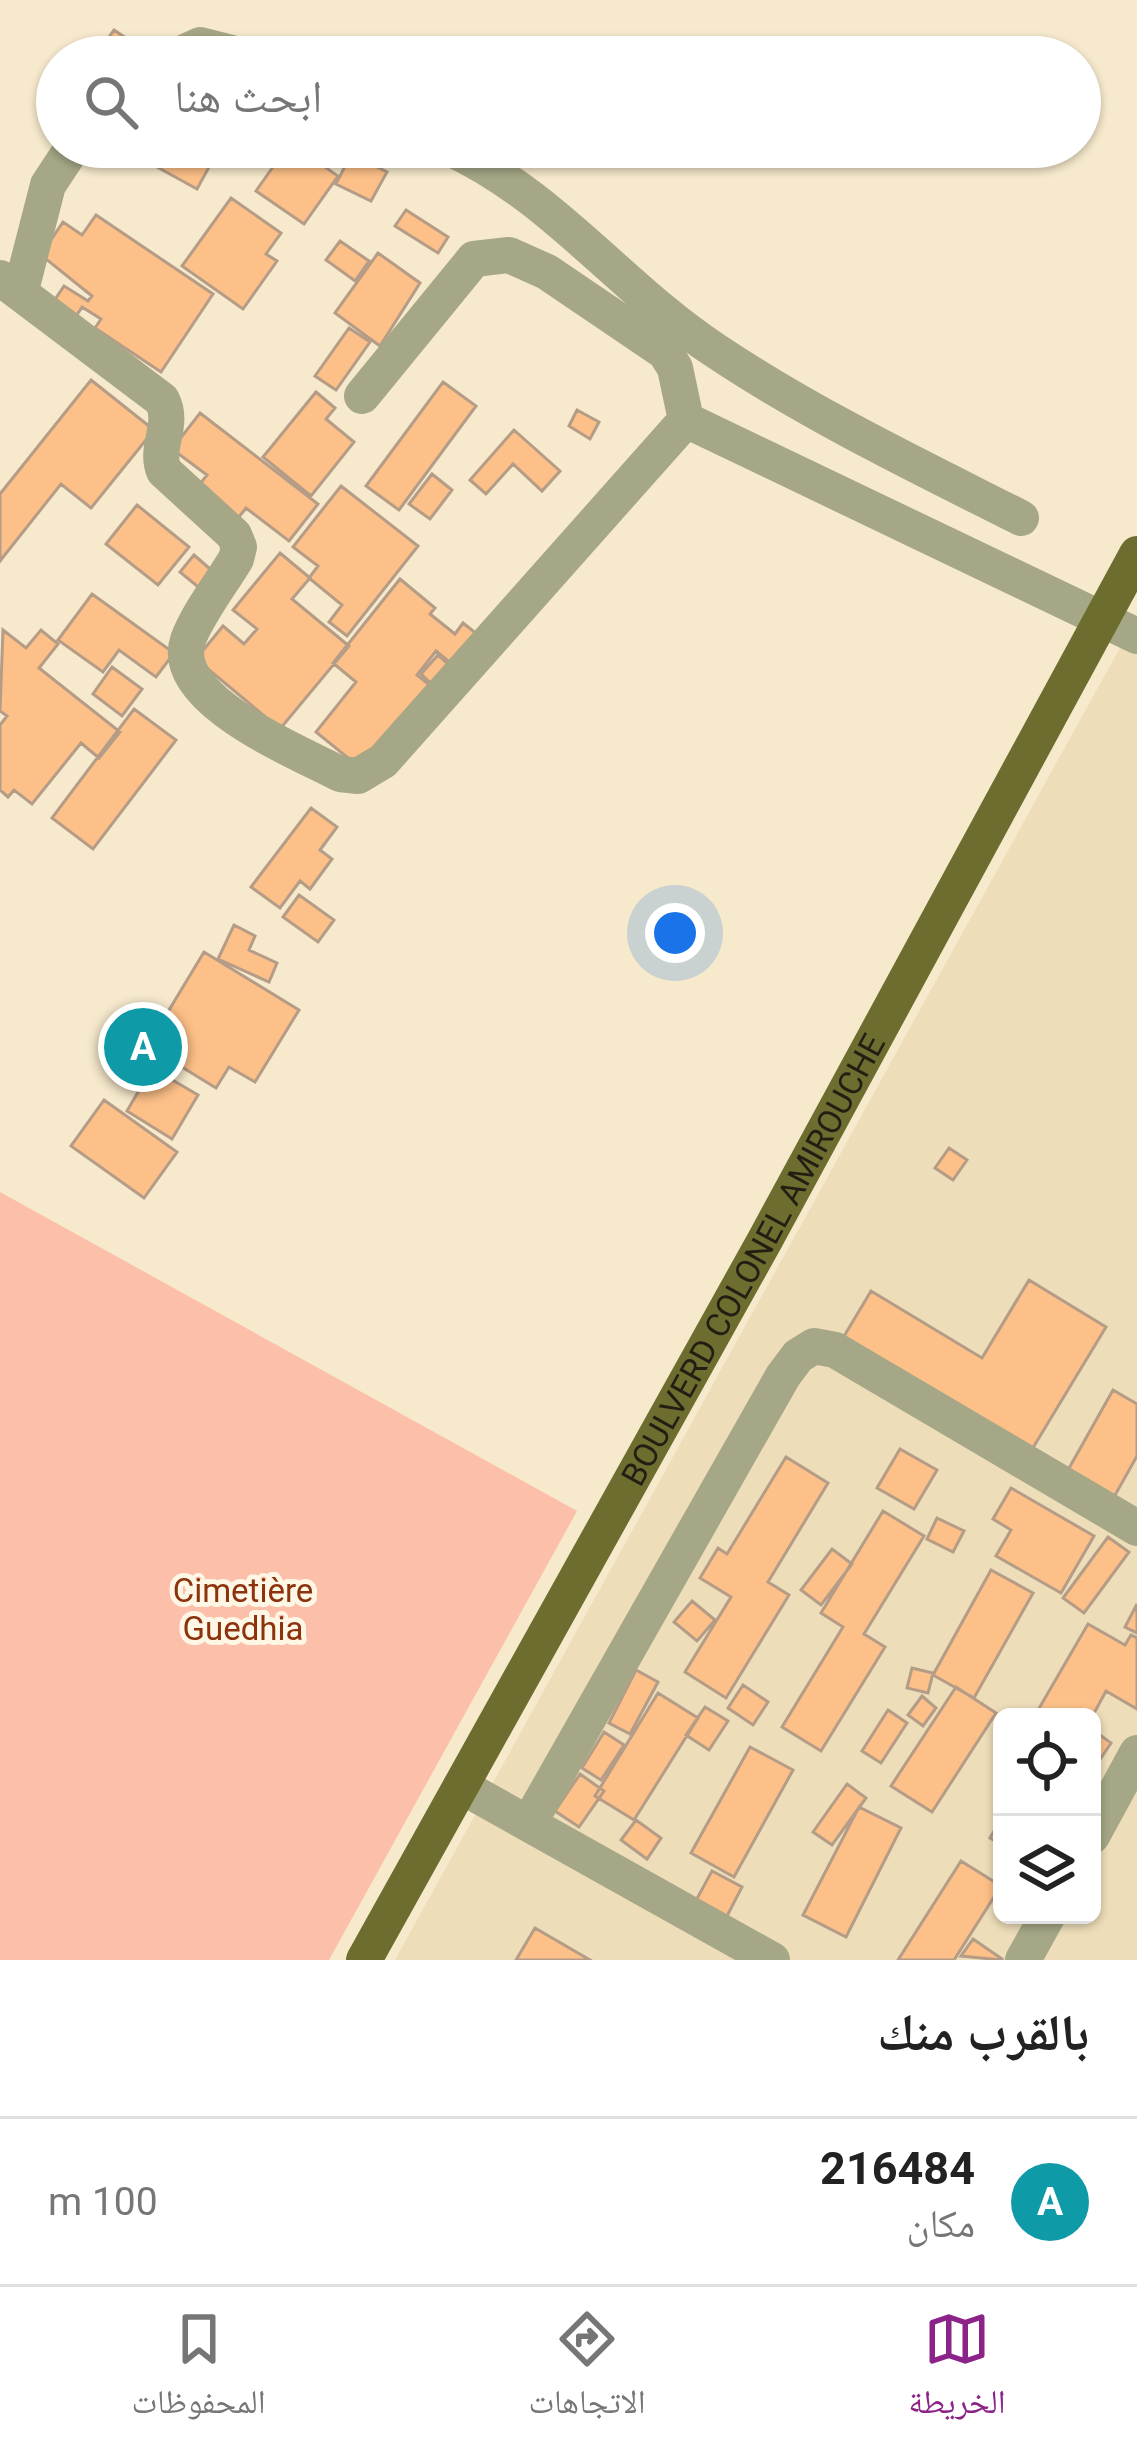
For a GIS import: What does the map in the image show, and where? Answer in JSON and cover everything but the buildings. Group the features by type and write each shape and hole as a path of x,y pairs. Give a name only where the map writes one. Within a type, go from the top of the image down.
{"main road":[{"name":"BOULVERD COLONEL AMIROUCHE","path":"364,1960 1137,554"}],"street":[{"path":"59,168 48,185 10,284 162,400 169,419 160,461 164,471 234,536 239,547 236,559 187,642 187,665 198,686 215,705 340,774 358,776 383,761 686,420"},
{"path":"486,168 515,184 713,350 862,438 1021,518"},
{"path":"362,396 474,259 509,255 547,272 665,352 675,368 686,420"},
{"path":"686,420 1137,636"},
{"path":"529,1823 783,1376 798,1356 814,1346 835,1350 1137,1528"},
{"path":"1101,1819 1137,1753"},
{"path":"461,1786 772,1960"},
{"path":"1023,1960 1043,1924"}],"shaded area":[{"path":"1137,617 1137,1960 395,1960"}],"green space":[{"name":"Cimetière Guedhia","path":"0,1192 577,1511 329,1960 0,1960"}],"place":[{"name":"216484","path":"143,1047"}]}
